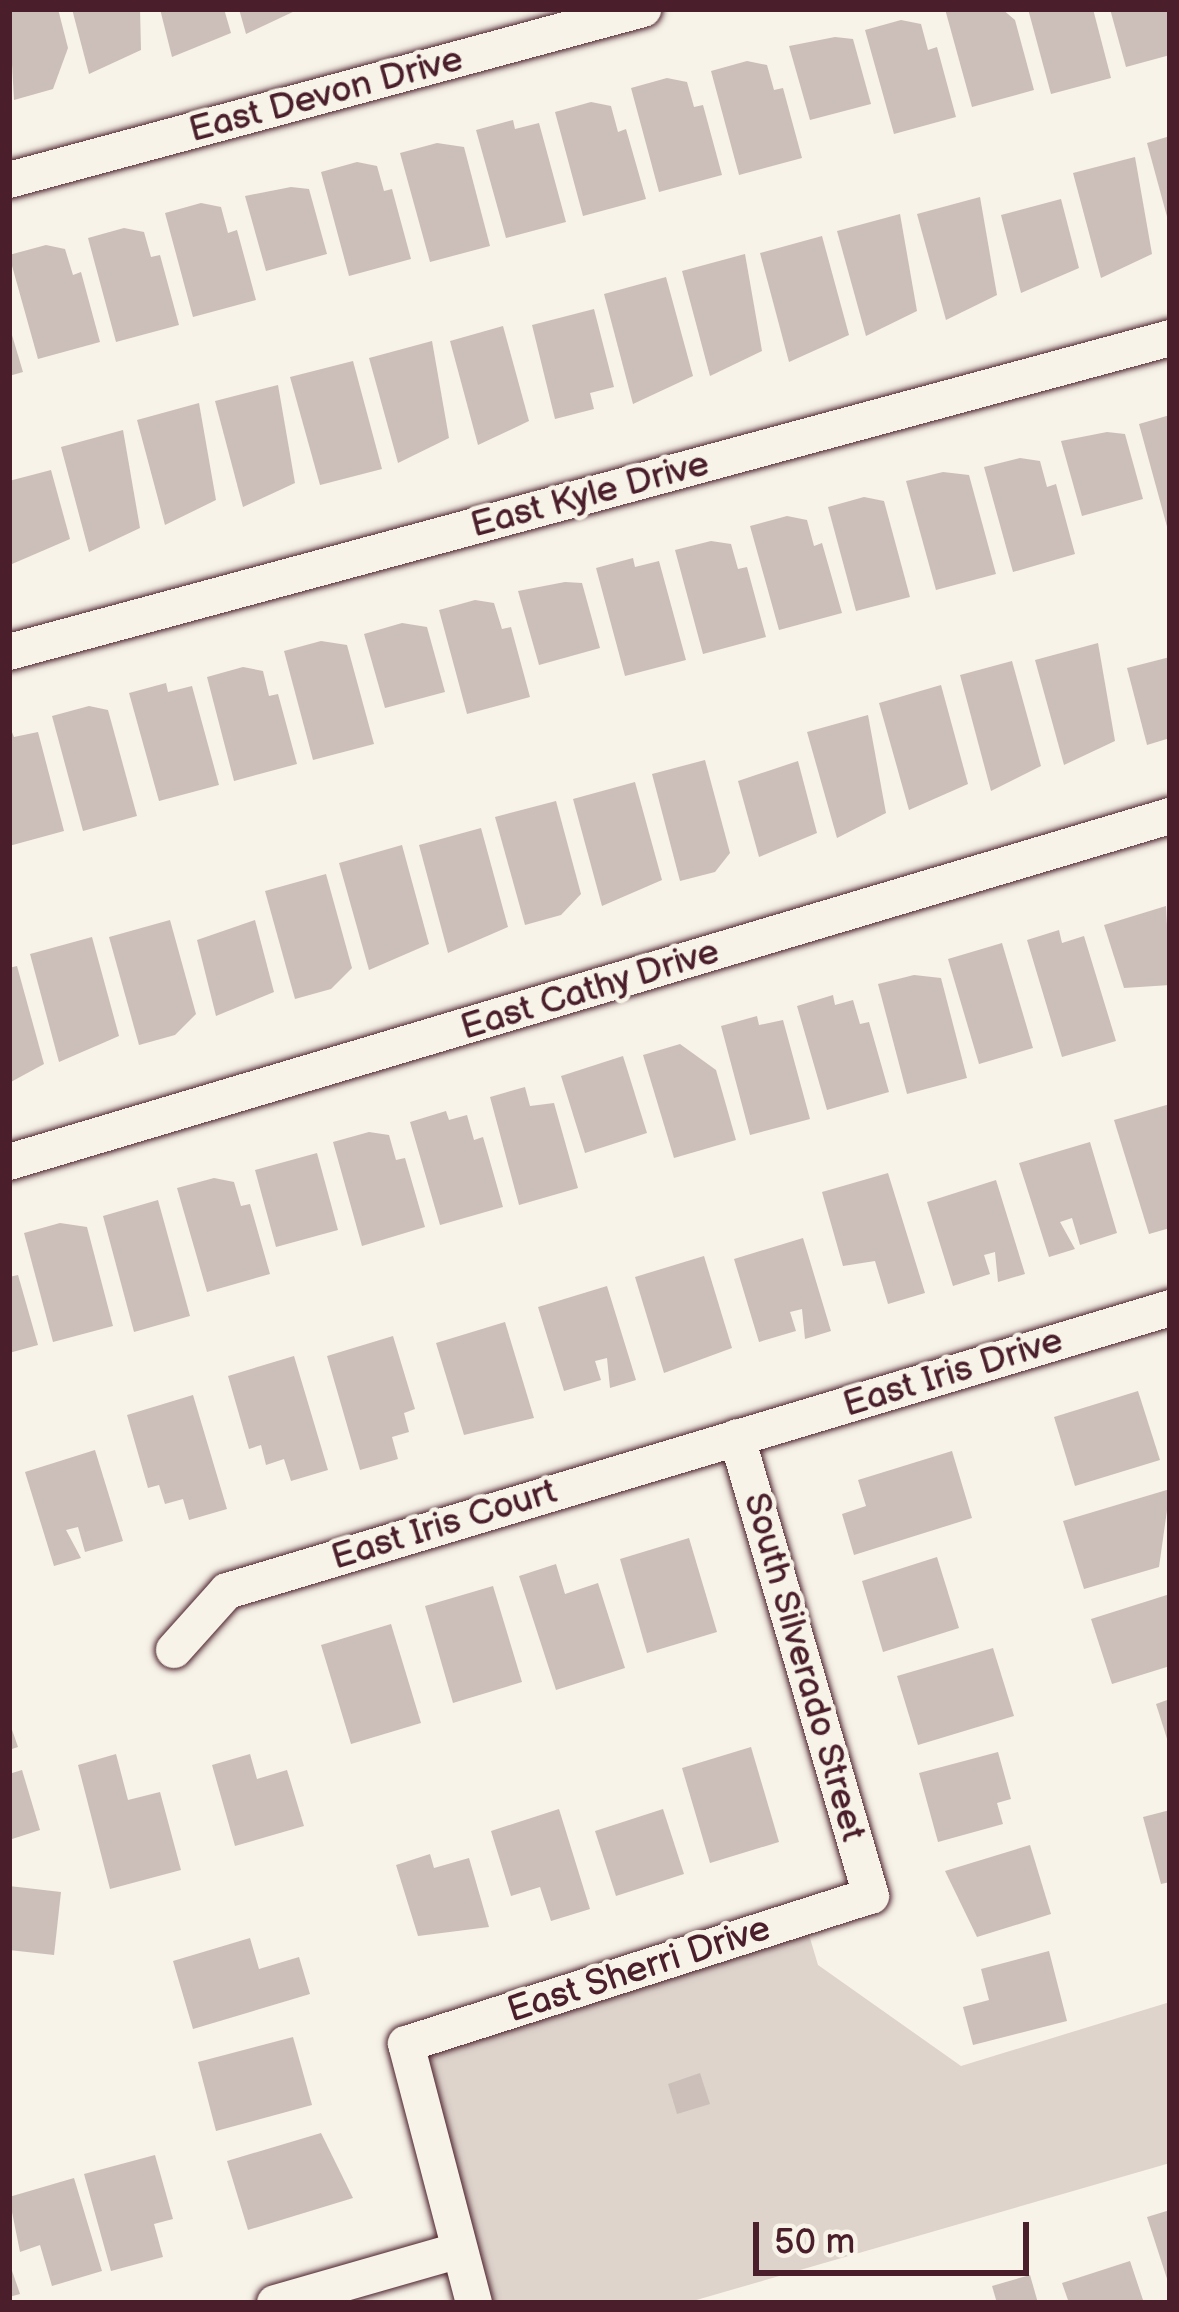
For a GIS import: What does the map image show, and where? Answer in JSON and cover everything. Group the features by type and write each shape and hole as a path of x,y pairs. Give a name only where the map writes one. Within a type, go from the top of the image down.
{"street":[{"name":"East Devon Drive","path":"9,180 643,9"},
{"name":"East Kyle Drive","path":"9,652 1170,338"},
{"name":"East Cathy Drive","path":"9,1162 1170,816"},
{"name":"East Iris Drive","path":"736,1437 1170,1308"},
{"name":"East Iris Court","path":"174,1650 227,1591 736,1437"},
{"name":"South Silverado Street","path":"736,1437 872,1896"},
{"name":"East Sherri Drive","path":"456,2251 406,2044 872,1896"},
{"path":"275,2303 456,2251 474,2303"}],"shaded area":[{"path":"804,1918 818,1965 961,2066 1170,2002 1170,2163 686,2303 474,2303 406,2044"}],"building":[{"path":"9,9 58,9 68,48 53,89 14,100"},
{"path":"72,9 140,9 141,50 89,74"},
{"path":"160,9 224,9 231,33 172,57"},
{"path":"239,9 297,9 297,10 246,34"},
{"path":"945,9 1002,9 1015,20 1034,90 972,107"},
{"path":"1028,9 1093,9 1111,78 1051,94"},
{"path":"1110,9 1170,9 1170,55 1126,67"},
{"path":"901,20 921,24 928,50 937,47 956,117 894,134 865,30"},
{"path":"835,37 853,39 871,104 810,120 789,46"},
{"path":"747,61 767,65 774,90 783,88 802,158 739,175 711,71"},
{"path":"667,78 687,82 694,107 703,105 722,175 659,192 631,88"},
{"path":"591,102 611,106 618,132 626,129 646,199 583,216 555,112"},
{"path":"513,120 515,129 539,123 566,222 506,238 476,130"},
{"path":"1170,136 1170,224 1169,224 1147,143"},
{"path":"437,143 464,147 490,246 430,262 400,153"},
{"path":"1135,157 1152,254 1101,278 1073,173"},
{"path":"357,162 377,166 384,191 392,189 411,259 349,276 321,172"},
{"path":"291,187 309,189 327,254 266,271 245,196"},
{"path":"980,197 997,295 946,320 917,214"},
{"path":"1061,199 1079,268 1021,293 1001,215"},
{"path":"201,203 221,207 228,233 237,230 256,300 193,317 165,213"},
{"path":"900,214 917,311 866,336 837,231"},
{"path":"124,228 144,232 151,257 160,255 179,325 116,342 88,238"},
{"path":"822,236 849,335 789,362 760,253"},
{"path":"46,245 65,249 73,275 81,272 100,342 38,359 9,255"},
{"path":"745,254 762,351 710,376 682,271"},
{"path":"666,277 693,376 633,404 604,294"},
{"path":"594,309 614,387 590,393 594,409 555,419 532,325"},
{"path":"9,325 23,372 9,376"},
{"path":"503,326 529,421 478,445 450,341"},
{"path":"432,341 449,438 398,463 369,358"},
{"path":"353,361 382,469 320,485 290,377"},
{"path":"278,385 295,483 243,507 215,401"},
{"path":"199,403 216,500 165,525 137,420"},
{"path":"1170,415 1170,534 1169,534 1139,424"},
{"path":"123,430 140,528 89,552 61,447"},
{"path":"1107,432 1125,434 1143,499 1082,516 1061,441"},
{"path":"1020,458 1040,461 1047,487 1056,484 1075,554 1013,572 984,467"},
{"path":"51,470 70,539 12,564 9,481"},
{"path":"943,472 969,475 996,574 936,590 906,481"},
{"path":"864,497 884,501 910,597 856,611 828,507"},
{"path":"787,516 807,520 814,546 822,543 842,613 779,630 750,526"},
{"path":"711,541 731,544 738,569 747,567 766,637 703,654 675,550"},
{"path":"633,558 635,567 659,561 686,660 625,676 596,568"},
{"path":"582,583 600,648 539,665 518,591"},
{"path":"475,600 494,603 502,629 511,627 530,697 467,714 439,610"},
{"path":"402,623 427,627 445,692 385,708 364,634"},
{"path":"321,641 347,645 374,744 313,760 284,651"},
{"path":"1098,643 1115,741 1064,765 1035,660"},
{"path":"1170,657 1170,738 1147,745 1127,668"},
{"path":"1012,661 1041,766 991,791 960,675"},
{"path":"243,667 263,671 269,696 278,694 297,764 234,781 207,677"},
{"path":"166,683 168,692 192,686 219,785 159,801 129,693"},
{"path":"941,685 968,784 909,810 879,703"},
{"path":"89,706 108,710 137,816 83,831 52,716"},
{"path":"868,715 886,813 837,838 807,732"},
{"path":"9,725 14,737 38,732 64,831 9,846"},
{"path":"705,760 730,853 715,872 680,881 652,774"},
{"path":"798,761 817,833 759,857 738,781"},
{"path":"635,782 662,880 602,906 573,799"},
{"path":"556,801 581,894 561,915 525,925 495,817"},
{"path":"481,828 508,927 448,953 419,845"},
{"path":"402,845 429,944 369,970 339,863"},
{"path":"326,874 352,968 331,989 295,999 265,891"},
{"path":"1166,906 1170,985 1124,988 1104,925"},
{"path":"170,920 196,1014 175,1035 139,1045 109,937"},
{"path":"255,920 274,992 216,1016 197,940"},
{"path":"1059,930 1062,943 1084,936 1116,1041 1062,1057 1027,940"},
{"path":"92,937 119,1036 59,1062 30,954"},
{"path":"1002,943 1033,1048 979,1064 948,959"},
{"path":"17,966 44,1064 9,1083 9,968"},
{"path":"914,975 941,978 967,1078 907,1094 878,984"},
{"path":"833,995 835,1005 853,1000 860,1024 869,1022 889,1092 827,1110 797,1006"},
{"path":"757,1016 759,1025 783,1020 810,1119 750,1135 721,1026"},
{"path":"680,1044 716,1070 736,1140 674,1158 643,1055"},
{"path":"623,1056 647,1133 585,1153 561,1076"},
{"path":"525,1087 530,1106 554,1103 578,1188 519,1205 490,1097"},
{"path":"1170,1104 1170,1228 1149,1234 1114,1120"},
{"path":"446,1111 449,1120 467,1115 474,1140 483,1137 503,1207 440,1225 410,1122"},
{"path":"369,1132 389,1135 396,1160 405,1158 425,1227 362,1246 333,1142"},
{"path":"1090,1142 1117,1233 1080,1245 1072,1218 1060,1222 1075,1249 1049,1257 1019,1163"},
{"path":"317,1153 338,1230 276,1247 255,1170"},
{"path":"888,1173 925,1293 888,1304 875,1261 843,1266 822,1192"},
{"path":"214,1178 234,1182 241,1206 250,1204 270,1274 207,1292 177,1188"},
{"path":"996,1180 1025,1274 998,1282 995,1252 984,1255 990,1274 953,1286 927,1202"},
{"path":"158,1200 190,1316 134,1332 103,1216"},
{"path":"60,1223 87,1227 113,1326 53,1342 24,1233"},
{"path":"803,1238 831,1331 805,1339 802,1309 790,1312 796,1331 759,1342 734,1259"},
{"path":"704,1256 732,1348 664,1373 635,1277"},
{"path":"18,1275 38,1345 9,1353 9,1277"},
{"path":"607,1286 636,1380 610,1388 607,1358 595,1361 601,1380 564,1391 538,1307"},
{"path":"505,1322 534,1418 464,1435 436,1343"},
{"path":"393,1336 415,1409 404,1413 409,1432 392,1437 398,1459 360,1470 327,1356"},
{"path":"294,1356 328,1470 291,1481 284,1459 266,1465 261,1445 249,1449 228,1376"},
{"path":"1138,1391 1160,1460 1075,1486 1054,1417"},
{"path":"193,1395 227,1509 189,1520 183,1499 165,1504 159,1485 148,1488 127,1415"},
{"path":"95,1450 123,1541 85,1552 78,1527 66,1530 81,1558 54,1566 25,1472"},
{"path":"952,1451 972,1518 854,1555 842,1514 866,1506 858,1480"},
{"path":"1170,1489 1159,1567 1084,1589 1063,1521"},
{"path":"689,1538 717,1632 647,1653 620,1559"},
{"path":"937,1557 959,1628 883,1652 862,1581"},
{"path":"556,1564 565,1594 598,1583 625,1668 556,1690 519,1576"},
{"path":"493,1586 522,1682 453,1703 425,1606"},
{"path":"1170,1594 1170,1666 1112,1684 1091,1619"},
{"path":"391,1624 421,1723 351,1744 321,1645"},
{"path":"993,1648 1014,1716 918,1745 897,1676"},
{"path":"1170,1699 1170,1745 1169,1745 1156,1704"},
{"path":"9,1721 18,1747 9,1750"},
{"path":"751,1747 779,1842 710,1863 682,1768"},
{"path":"998,1752 1011,1799 997,1803 1003,1824 938,1842 919,1773"},
{"path":"116,1754 128,1800 160,1792 181,1870 110,1889 78,1765"},
{"path":"250,1754 257,1779 287,1770 304,1826 235,1846 212,1765"},
{"path":"22,1770 40,1830 9,1840 9,1774"},
{"path":"559,1809 590,1909 551,1921 540,1887 511,1896 491,1831"},
{"path":"663,1809 684,1874 616,1896 595,1831"},
{"path":"1170,1810 1170,1882 1161,1884 1143,1817"},
{"path":"1030,1845 1051,1914 977,1937 945,1871"},
{"path":"430,1854 434,1868 469,1858 489,1927 418,1936 396,1865"},
{"path":"9,1886 61,1892 54,1955 9,1950"},
{"path":"250,1938 259,1969 299,1957 310,1994 193,2029 173,1961"},
{"path":"1049,1951 1067,2021 973,2045 963,2007 989,2000 981,1969"},
{"path":"293,2037 312,2105 216,2131 198,2062"},
{"path":"700,2073 710,2104 677,2114 668,2084"},
{"path":"321,2133 353,2198 248,2230 227,2161"},
{"path":"155,2155 173,2219 154,2224 163,2257 111,2271 84,2174"},
{"path":"74,2178 102,2271 52,2286 40,2245 20,2252 9,2197"},
{"path":"1170,2210 1170,2285 1169,2285 1147,2217"},
{"path":"1130,2261 1144,2303 1069,2303 1062,2283"},
{"path":"9,2262 20,2294 9,2297"},
{"path":"1030,2275 1038,2303 997,2303 992,2286"}]}
